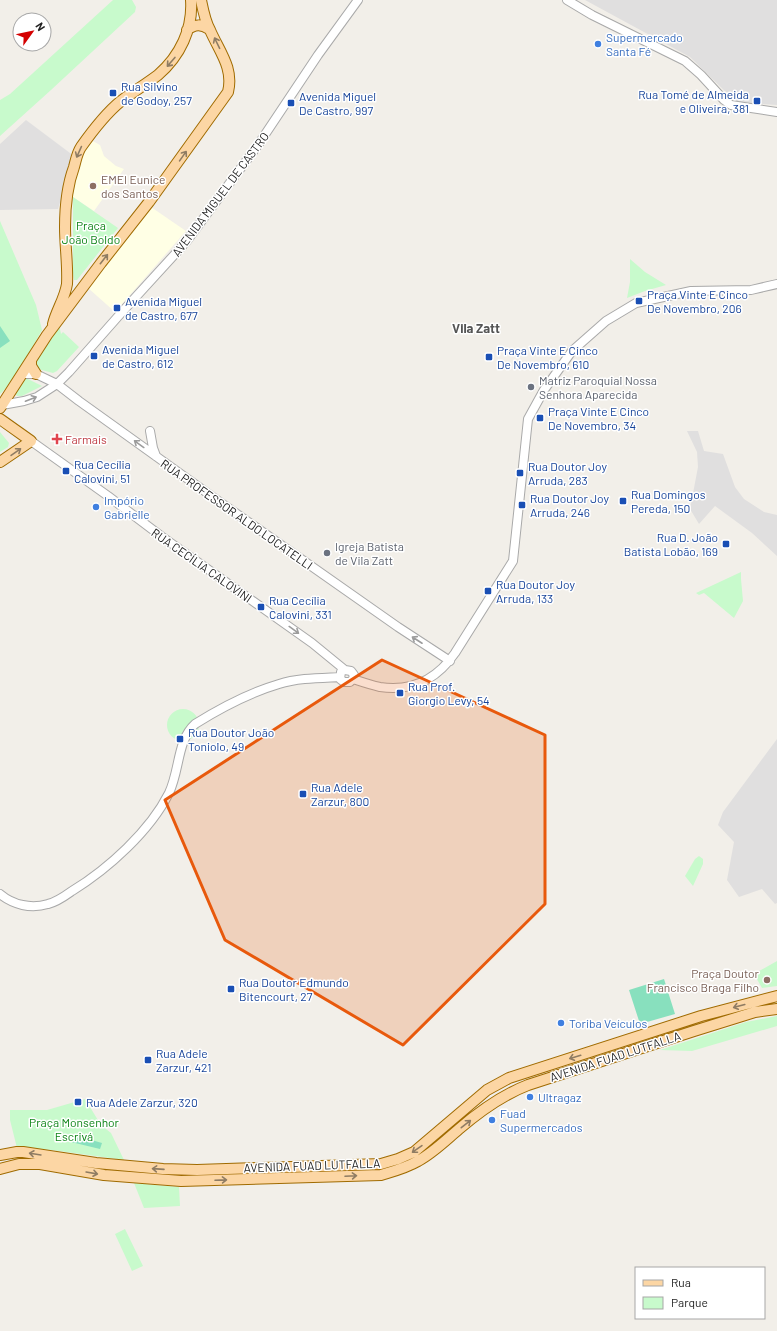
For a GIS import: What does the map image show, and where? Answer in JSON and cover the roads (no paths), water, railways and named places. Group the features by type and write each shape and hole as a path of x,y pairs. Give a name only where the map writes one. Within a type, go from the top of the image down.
{"main road":[{"path":"52,329 55,314 64,296 67,283 65,227 66,202 68,183 80,149 96,126 109,112 168,66 176,56 191,19 191,0"},
{"path":"1,403 13,389 52,329 165,180 228,92 231,82 228,69 209,29 201,0"},
{"path":"187,30 199,25 209,29"},
{"path":"67,283 68,288 76,292 81,290"},
{"path":"31,361 31,366 36,374"},
{"name":"RUA CECÍLIA CALOVINI","path":"1,421 31,441"},
{"path":"0,462 31,441"},
{"name":"AVENIDA FUAD LUTFALLA","path":"0,1155 23,1152 96,1163 177,1170 381,1164 414,1152 487,1090 509,1078 701,1016 777,996"},
{"name":"AVENIDA FUAD LUTFALLA","path":"0,1169 18,1164 40,1164 104,1175 181,1181 381,1175 419,1161 436,1149 489,1105 512,1091 528,1084 694,1030 755,1012 777,1009"}],"street":[{"name":"AVENIDA MIGUEL DE CASTRO","path":"1,403 24,401 37,397 57,384 186,242 258,145 358,0"},
{"path":"567,0 592,15 686,61 724,100 730,104 777,112"},
{"path":"353,679 379,687 400,688 422,683 433,677 450,661 513,561 528,419 544,390 572,351 606,321 636,303 691,291 751,290 777,284"},
{"name":"RUA PROFESSOR ALDO LOCATELLI","path":"22,374 36,374 57,384 156,457 398,627 450,661"},
{"path":"150,431 156,457"},
{"name":"RUA CECÍLIA CALOVINI","path":"31,441 161,536 312,643 345,670"},
{"path":"340,677 341,673 345,670 351,671 354,674 353,679"},
{"path":"340,677 342,681 346,683 353,679"},
{"path":"0,894 13,902 30,907 49,904 84,883 108,866 148,824 160,808 169,793 174,779 183,739 190,728 202,719 257,692 279,684 297,680 340,677"}],"place":[{"name":"Supermercado Santa Fé","path":"598,44"},
{"name":"Rua Silvino de Godoy, 257","path":"113,93"},
{"name":"Rua Tomé de Almeida e Oliveira, 381","path":"757,101"},
{"name":"Avenida Miguel De Castro, 997","path":"291,103"},
{"name":"EMEI Eunice dos Santos","path":"93,186"},
{"name":"Praça Vinte E Cinco De Novembro, 206","path":"639,301"},
{"name":"Avenida Miguel de Castro, 677","path":"117,308"},
{"name":"Avenida Miguel de Castro, 612","path":"94,356"},
{"name":"Praça Vinte E Cinco De Novembro, 610","path":"489,357"},
{"name":"Matriz Paroquial Nossa Senhora Aparecida","path":"531,387"},
{"name":"Praça Vinte E Cinco De Novembro, 34","path":"540,418"},
{"name":"Farmais","path":"57,439"},
{"name":"Rua Cecília Calovini, 51","path":"66,471"},
{"name":"Rua Doutor Joy Arruda, 283","path":"520,473"},
{"name":"Rua Domingos Pereda, 150","path":"623,501"},
{"name":"Rua Doutor Joy Arruda, 246","path":"522,505"},
{"name":"Impório Gabrielle","path":"96,507"},
{"name":"Rua D. João Batista Lobão, 169","path":"726,544"},
{"name":"Igreja Batista de Vila Zatt","path":"327,553"},
{"name":"Rua Doutor Joy Arruda, 133","path":"488,591"},
{"name":"Rua Cecília Calovini, 331","path":"261,607"},
{"name":"Rua Prof. Giorgio Levy, 54","path":"400,693"},
{"name":"Rua Doutor João Toniolo, 49","path":"180,739"},
{"name":"Rua Adele Zarzur, 800","path":"303,794"},
{"name":"Praça Doutor Francisco Braga Filho","path":"767,980"},
{"name":"Rua Doutor Edmundo Bitencourt, 27","path":"231,989"},
{"name":"Toriba Veículos","path":"561,1023"},
{"name":"Rua Adele Zarzur, 421","path":"148,1060"},
{"name":"Ultragaz","path":"530,1097"},
{"name":"Rua Adele Zarzur, 320","path":"78,1102"},
{"name":"Fuad Supermercados","path":"492,1120"}],"district":[{"name":"Vila Zatt","path":"476,328"}],"park label":[{"name":"Praça João Boldo","path":"91,232"},
{"name":"Praça Monsenhor Escrivá","path":"74,1129"}]}
